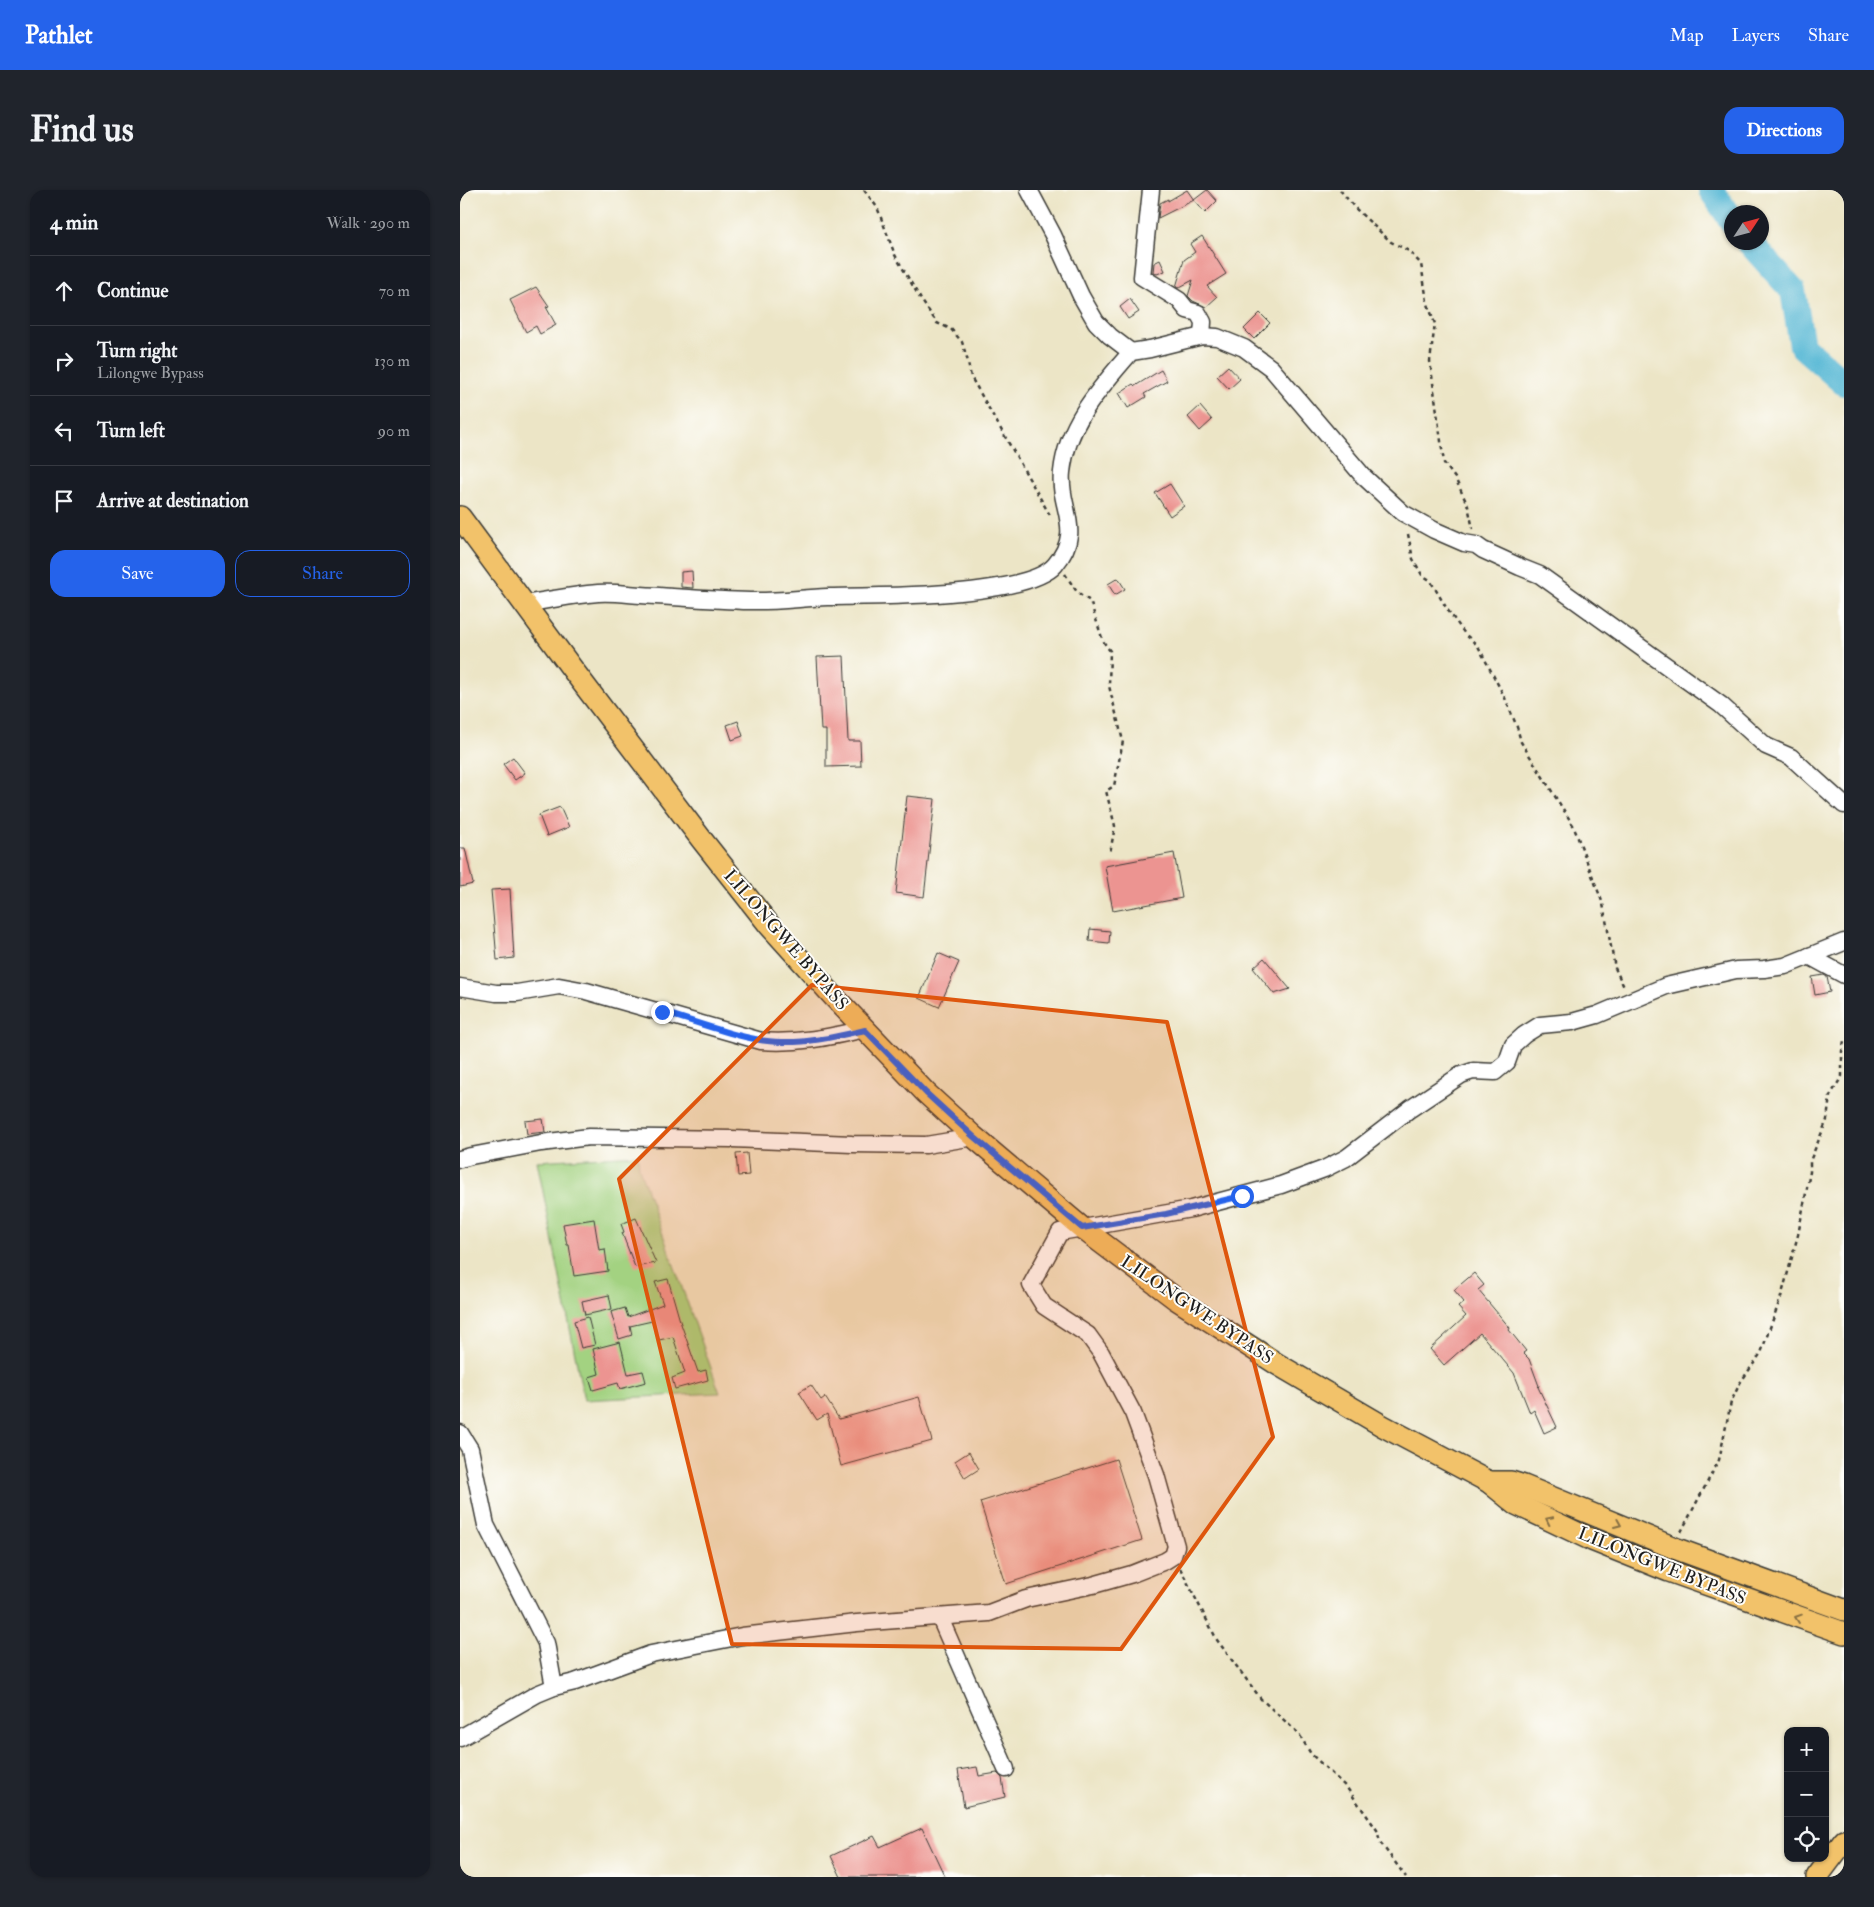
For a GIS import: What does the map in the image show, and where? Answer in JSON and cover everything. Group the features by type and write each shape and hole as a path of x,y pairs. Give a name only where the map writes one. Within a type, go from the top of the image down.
{"main road":[{"name":"LILONGWE BYPASS","path":"460,517 702,840 763,918 865,1030 926,1093 974,1137 1082,1228 1176,1300 1277,1364 1384,1426 1489,1482 1516,1504 1592,1540 1702,1584 1844,1633"},
{"name":"LILONGWE BYPASS","path":"1489,1482 1511,1482 1524,1486 1677,1549 1844,1610"},
{"path":"1817,1877 1844,1841"}],"street":[{"path":"1029,190 1053,235 1081,296 1096,322 1130,352"},
{"path":"1151,190 1142,277 1178,300 1187,310 1198,313 1203,322 1202,336"},
{"path":"524,604 598,593 751,601 918,596 1018,583 1048,572 1062,556 1069,540 1070,529 1062,482 1062,471 1067,452 1083,412 1130,352 1202,336 1218,337 1244,348 1271,368 1363,476 1403,513 1464,543 1476,545 1513,564 1540,574 1721,705 1766,746 1791,756 1844,805"},
{"path":"460,1738 537,1694 554,1687 576,1682 651,1654 742,1636 857,1623 988,1614 1026,1599 1093,1585 1132,1574 1174,1556 1176,1546 1156,1475 1133,1413 1115,1378 1101,1352 1088,1335 1044,1306 1031,1284 1060,1232 1166,1214 1281,1185 1324,1169 1346,1158 1410,1109 1461,1075 1473,1072 1495,1072 1507,1062 1513,1045 1540,1025 1572,1022 1666,986 1736,970 1785,966 1844,942"},
{"path":"1809,956 1844,975"},
{"path":"460,988 517,994 559,986 586,991 761,1041 806,1041 865,1030"},
{"path":"460,1159 541,1143 589,1137 926,1145 974,1137"},
{"path":"460,1433 470,1449 486,1525 546,1643 554,1687"},
{"path":"940,1618 1006,1769"}],"path":[{"path":"864,190 876,207 895,255 920,298 937,322 951,329 962,342 971,377 1056,526 1070,529"},
{"path":"1340,190 1355,208 1391,242 1409,251 1421,264 1426,301 1435,324 1430,361 1444,463 1455,478 1468,506 1476,545"},
{"path":"1403,513 1413,559 1422,575 1430,580 1465,634 1478,646 1505,698 1517,727 1520,742 1573,825 1603,904 1615,968 1630,1001"},
{"path":"1062,556 1065,575 1077,592 1090,601 1103,641 1110,651 1109,686 1123,741 1114,786 1106,791 1116,826 1110,852"},
{"path":"1678,1538 1719,1460 1731,1402 1740,1382 1761,1354 1782,1294 1798,1235 1810,1172 1810,1161 1827,1120 1830,1096 1842,1076 1844,1042"},
{"path":"1174,1556 1217,1640 1261,1699 1299,1734 1312,1754 1348,1788 1377,1830 1380,1842 1406,1877"}],"highlighted area":[{"path":"812,985 1167,1022 1273,1437 1121,1649 732,1644 619,1179"}],"green space":[{"path":"638,1155 639,1168 720,1393 584,1400 537,1161"}],"building":[{"path":"1187,190 1194,200 1158,218 1160,203 1168,199 1168,201"},
{"path":"1207,190 1217,201 1205,213 1194,200"},
{"path":"1202,236 1226,274 1207,286 1217,297 1206,307 1193,301 1188,296 1193,280 1178,288 1176,287 1184,260 1195,252 1190,244"},
{"path":"1160,260 1165,271 1157,274 1153,272 1154,263"},
{"path":"536,287 549,306 546,307 556,325 540,334 536,326 526,332 510,300"},
{"path":"1130,299 1139,312 1128,319 1120,307"},
{"path":"1260,313 1270,323 1254,339 1244,329"},
{"path":"1228,366 1240,379 1229,389 1217,376"},
{"path":"1161,370 1167,381 1144,394 1146,397 1128,408 1119,393 1133,384 1135,386"},
{"path":"1200,406 1212,420 1200,431 1188,417"},
{"path":"1170,484 1184,506 1170,516 1155,493"},
{"path":"692,571 693,588 681,587 681,572"},
{"path":"1118,578 1125,589 1115,595 1108,584"},
{"path":"844,656 848,741 860,741 861,766 826,767 826,730 821,730 817,657"},
{"path":"738,721 743,736 732,740 727,725"},
{"path":"513,757 525,773 515,780 503,764"},
{"path":"907,796 935,799 924,897 896,893"},
{"path":"560,807 569,827 547,836 539,815"},
{"path":"460,848 465,848 473,884 460,887"},
{"path":"1174,853 1182,898 1113,911 1105,866"},
{"path":"510,889 514,958 497,960 491,890"},
{"path":"1090,929 1110,931 1109,943 1089,941"},
{"path":"938,953 959,962 939,1007 919,998"},
{"path":"1264,958 1290,989 1274,994 1253,968"},
{"path":"1824,975 1827,977 1830,992 1815,995 1812,977"},
{"path":"543,1119 545,1132 527,1134 525,1121"},
{"path":"747,1153 749,1175 738,1176 736,1154"},
{"path":"636,1218 656,1263 635,1267 622,1233 624,1232 621,1224"},
{"path":"594,1219 599,1250 605,1249 608,1271 574,1276 569,1245 567,1245 563,1224"},
{"path":"1474,1273 1484,1285 1478,1290 1510,1328 1509,1330 1526,1351 1523,1353 1529,1359 1538,1387 1557,1427 1544,1433 1534,1410 1530,1413 1514,1373 1480,1333 1444,1365 1430,1349 1466,1316 1458,1307 1464,1302 1454,1290"},
{"path":"668,1279 698,1372 706,1370 708,1380 675,1389 672,1378 685,1373 673,1337 659,1340 652,1321 630,1326 632,1335 619,1339 611,1312 625,1308 628,1317 663,1304 655,1282"},
{"path":"609,1295 612,1309 585,1315 582,1301"},
{"path":"588,1317 595,1345 581,1348 574,1321"},
{"path":"620,1342 628,1374 643,1371 646,1382 620,1389 618,1383 593,1390 589,1377 599,1374 593,1349"},
{"path":"811,1385 821,1400 825,1397 839,1419 919,1397 932,1441 841,1466 827,1414 817,1420 799,1392"},
{"path":"969,1452 979,1469 965,1478 955,1461"},
{"path":"1116,1459 1142,1540 1006,1584 980,1502"},
{"path":"977,1767 979,1776 997,1773 1002,1778 1005,1797 964,1807 958,1770"},
{"path":"922,1828 945,1877 841,1877 831,1856 874,1836 880,1847"}],"waterway":[{"path":"1711,190 1724,209"},
{"path":"1756,250 1793,291 1802,346 1844,383"}],"route":[{"path":"662,1012 761,1041 806,1041 865,1030 926,1093 974,1137 1082,1228 1191,1209 1242,1196"}]}
